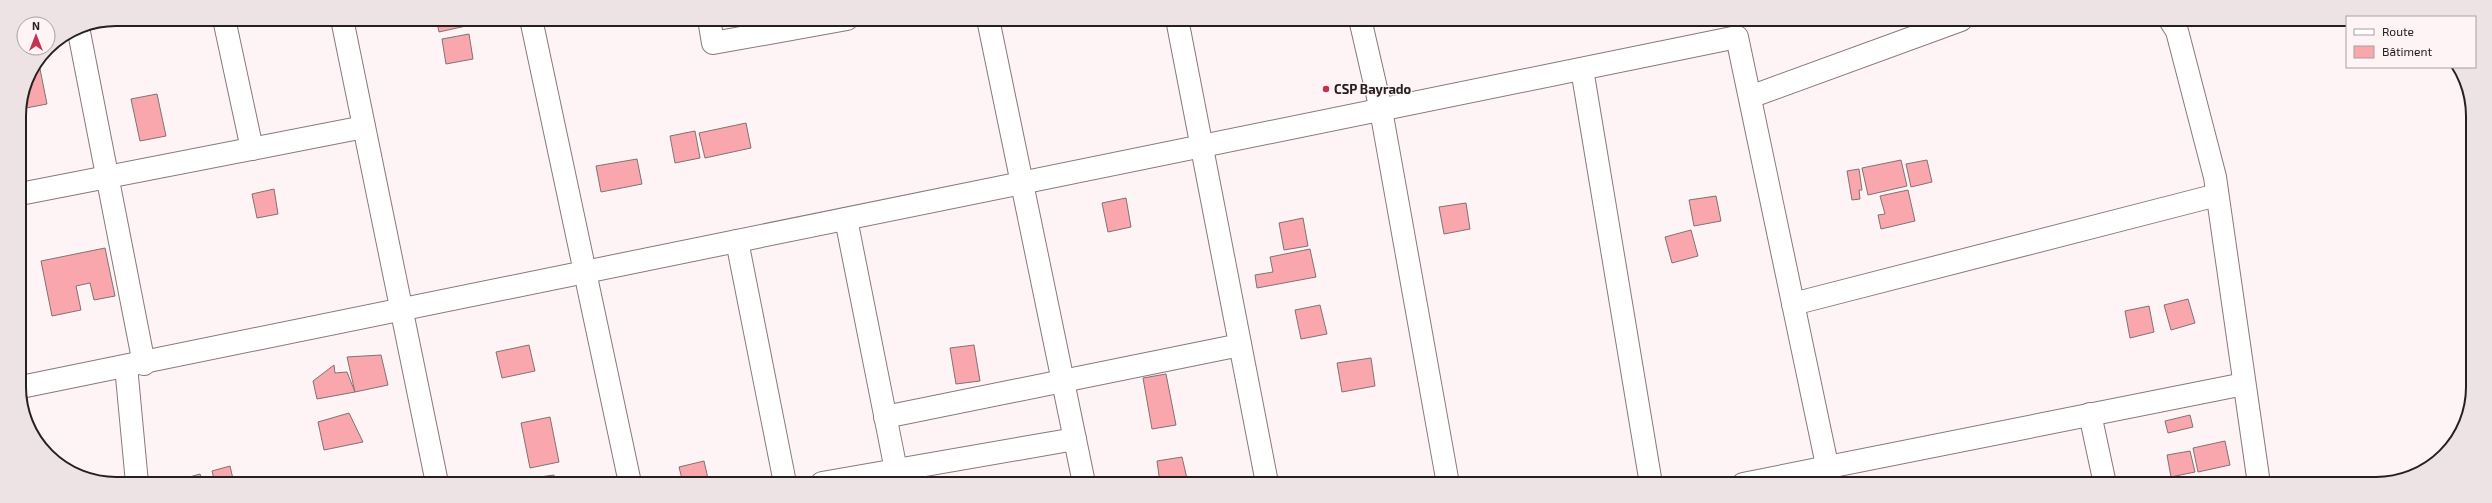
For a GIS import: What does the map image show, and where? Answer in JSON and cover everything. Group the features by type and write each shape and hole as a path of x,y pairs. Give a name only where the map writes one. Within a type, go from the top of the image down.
{"street":[{"path":"226,26 252,149"},
{"path":"343,26 436,477"},
{"path":"532,26 629,477"},
{"path":"710,26 713,43 807,26"},
{"path":"989,26 1083,477"},
{"path":"1178,26 1266,477"},
{"path":"1361,26 1381,110 1447,477"},
{"path":"1750,97 1945,26"},
{"path":"2174,26 2177,32 2215,177 2258,477"},
{"path":"79,34 108,177 135,365 137,477"},
{"path":"26,386 1737,37 1829,475"},
{"path":"1582,69 1650,477"},
{"path":"26,193 364,126"},
{"path":"1793,304 2217,195"},
{"path":"846,219 896,470"},
{"path":"737,241 784,477"},
{"path":"885,416 1240,345"},
{"path":"1810,477 1829,475 2090,414 2244,384"},
{"path":"2090,414 2104,477"},
{"path":"856,477 1075,439"}],"building":[{"path":"438,26 466,26 439,32"},
{"path":"469,34 473,59 446,64 442,39"},
{"path":"39,69 47,104 27,108 29,93"},
{"path":"157,94 166,136 140,141 131,99"},
{"path":"746,123 751,148 705,158 699,133"},
{"path":"695,131 700,158 675,163 670,136"},
{"path":"637,159 642,184 601,192 596,166"},
{"path":"1901,160 1907,186 1868,195 1862,168"},
{"path":"1927,160 1932,182 1911,187 1906,164"},
{"path":"1859,169 1862,190 1859,190 1860,199 1852,200 1847,171"},
{"path":"274,189 278,214 257,218 252,194"},
{"path":"1908,190 1915,221 1881,229 1878,215 1885,214 1880,196"},
{"path":"1716,196 1721,221 1694,226 1689,200"},
{"path":"1126,198 1131,227 1108,232 1102,203"},
{"path":"1466,203 1470,229 1444,234 1439,207"},
{"path":"1303,218 1308,246 1284,250 1279,223"},
{"path":"1691,230 1698,256 1672,263 1665,237"},
{"path":"105,248 115,296 94,300 90,283 76,286 81,310 52,316 41,261"},
{"path":"1310,249 1316,277 1257,288 1255,275 1273,272 1270,257"},
{"path":"2188,299 2195,323 2171,330 2164,305"},
{"path":"1320,305 1327,334 1301,339 1295,310"},
{"path":"2149,306 2154,332 2130,338 2125,311"},
{"path":"529,345 535,371 502,378 496,352"},
{"path":"974,345 980,381 956,384 950,348"},
{"path":"381,355 388,385 355,392 347,357"},
{"path":"1371,358 1375,386 1342,392 1337,363"},
{"path":"334,365 335,373 347,372 355,392 317,399 313,381"},
{"path":"1166,374 1176,425 1152,429 1143,378"},
{"path":"349,413 363,442 324,450 318,422"},
{"path":"2190,415 2193,427 2168,433 2165,421"},
{"path":"550,417 559,462 530,468 521,423"},
{"path":"2225,441 2230,465 2198,472 2193,448"},
{"path":"2190,451 2195,472 2171,477 2167,455"},
{"path":"1182,457 1187,477 1159,477 1157,461"},
{"path":"704,461 708,477 682,477 679,467"},
{"path":"230,466 233,477 214,477 212,471"},
{"path":"200,474 201,477 190,477"},
{"path":"554,475 554,477 539,477"}],"place":[{"name":"CSP Bayrado","path":"1326,89"}]}
